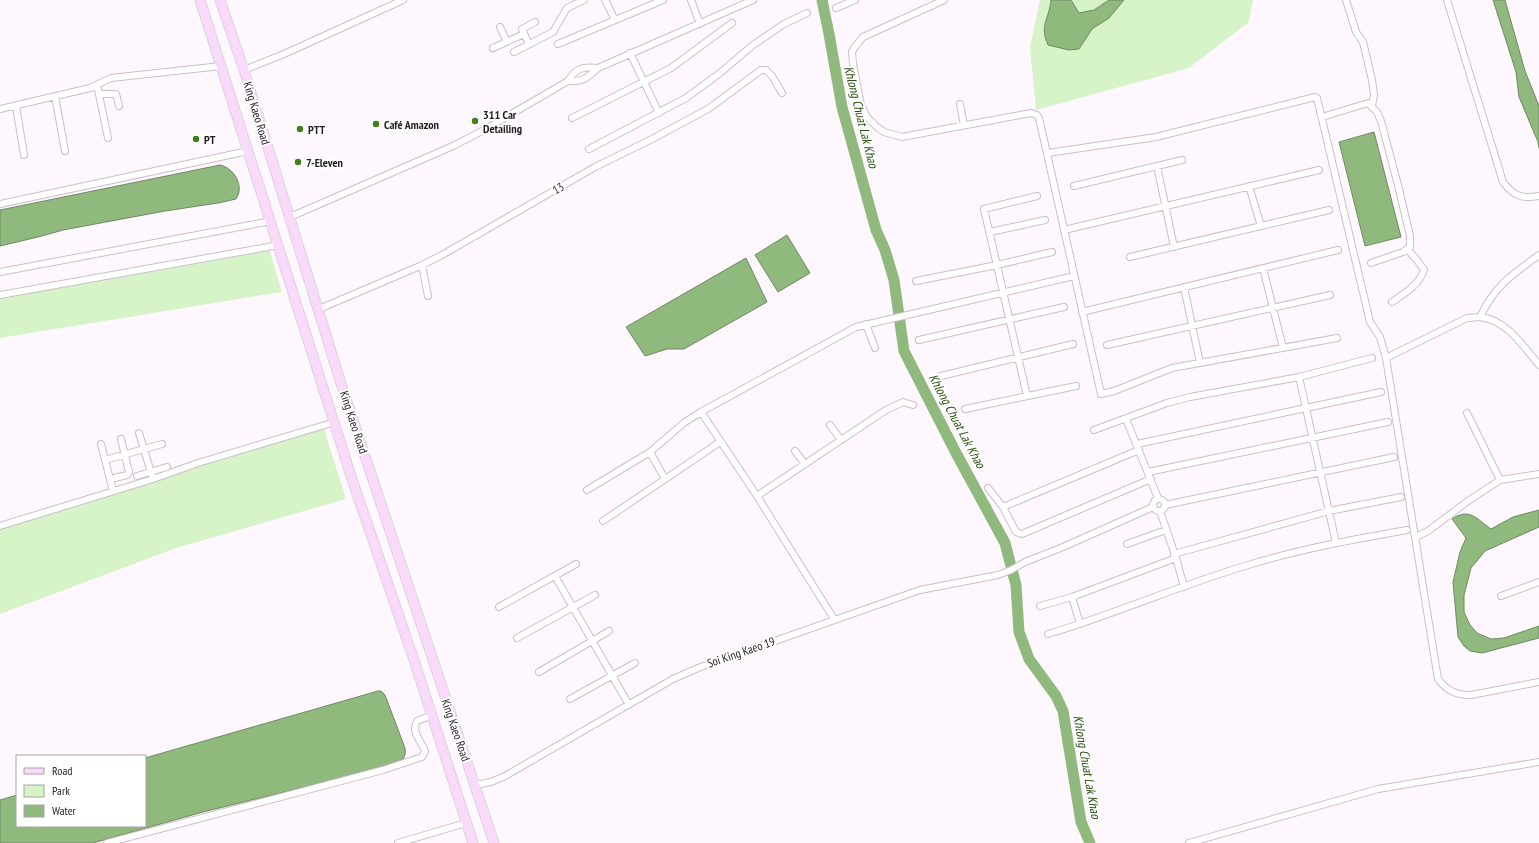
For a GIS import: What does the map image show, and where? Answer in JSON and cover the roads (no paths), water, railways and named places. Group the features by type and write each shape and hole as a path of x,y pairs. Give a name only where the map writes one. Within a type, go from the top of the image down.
{"main road":[{"name":"King Kaeo Road","path":"200,0 352,479 432,715 473,843"},
{"name":"King Kaeo Road","path":"220,0 244,70 348,404 494,843"}],"street":[{"path":"244,70 284,54 403,0"},
{"path":"514,52 553,32 567,8 584,0"},
{"path":"605,0 615,20"},
{"path":"558,44 663,0"},
{"path":"691,0 700,24"},
{"path":"568,81 579,81 589,76 598,68 630,53 753,0"},
{"path":"836,8 855,0"},
{"path":"944,0 863,37 854,48 852,52 853,64 861,105 867,117 877,127 884,132 902,137 1031,113 1037,115 1048,153 1101,394 1172,368 1337,338"},
{"path":"1346,0 1356,32 1363,42 1374,95 1372,106"},
{"path":"1447,0 1503,182 1515,195 1528,198 1539,196"},
{"path":"589,149 659,113 698,90 753,45 784,24 807,13"},
{"path":"529,44 522,28 535,22"},
{"path":"572,118 644,83 671,68 732,23"},
{"path":"500,27 508,42"},
{"path":"493,48 524,34"},
{"path":"630,53 659,113"},
{"path":"0,109 90,88 111,78 221,66"},
{"path":"290,217 454,146 568,81 573,73 580,69 586,66 598,68"},
{"name":"13","path":"319,309 422,265 595,167 708,109 761,70 766,70 772,76 782,93"},
{"path":"97,85 108,138"},
{"path":"99,94 116,94 119,106"},
{"path":"55,96 65,151"},
{"path":"1048,153 1156,137 1315,98 1318,100 1370,322 1380,337 1386,358 1438,679 1444,687 1456,694 1471,695 1539,682"},
{"path":"1322,116 1368,102 1381,121 1410,236 1410,246 1403,252 1371,262"},
{"path":"960,104 964,125"},
{"path":"16,106 24,155"},
{"path":"0,204 248,151"},
{"path":"1074,186 1182,160"},
{"path":"1157,166 1174,247"},
{"path":"1064,230 1319,170"},
{"path":"1249,186 1261,226"},
{"path":"1027,396 984,209 1037,196"},
{"path":"1130,257 1328,210"},
{"path":"990,232 1045,220"},
{"path":"0,272 271,221"},
{"path":"0,295 278,245"},
{"path":"1392,302 1413,288 1421,278 1424,270 1407,249"},
{"path":"1082,312 1338,250"},
{"path":"916,281 997,265 1052,252"},
{"path":"1480,317 1488,300 1503,282 1539,255"},
{"path":"422,265 428,296"},
{"path":"1264,268 1282,348"},
{"path":"587,490 650,452 685,422 701,412 848,331 866,324 886,319 1074,276"},
{"path":"1184,287 1200,363"},
{"path":"1107,345 1330,295"},
{"path":"919,340 1064,307"},
{"path":"1386,358 1467,318 1480,317 1500,324 1515,336 1539,365"},
{"path":"866,324 875,348"},
{"path":"941,376 1073,344"},
{"path":"1094,430 1167,403 1190,397 1299,377 1372,358"},
{"path":"1299,377 1336,543"},
{"path":"965,409 1076,386"},
{"path":"1003,508 1138,447 1306,407 1381,392"},
{"path":"757,496 886,410 903,402 913,405"},
{"path":"701,412 757,496 834,620"},
{"path":"1467,413 1500,480"},
{"path":"1126,419 1158,498 1164,501 1165,505"},
{"path":"0,526 153,479 198,463 335,422"},
{"path":"1148,472 1388,422"},
{"path":"830,425 840,440"},
{"path":"139,433 153,479"},
{"path":"110,479 129,474 120,439"},
{"path":"101,444 113,491"},
{"path":"105,460 162,444"},
{"path":"603,521 717,444"},
{"path":"795,451 805,464"},
{"path":"650,452 666,479"},
{"path":"1160,511 1164,509 1165,505 1394,457"},
{"path":"137,476 167,467"},
{"path":"1416,537 1500,480 1539,474"},
{"path":"988,488 1003,508 1016,532 1022,534 1150,479"},
{"path":"1040,606 1072,597 1175,556 1329,511 1401,497"},
{"path":"1158,498 1154,500 1153,507 1155,510 1160,511"},
{"name":"Soi King Kaeo 19","path":"474,786 492,782 505,776 673,679 698,668 920,590 1011,570 1025,562 1063,548 1153,507"},
{"path":"1160,511 1184,587"},
{"path":"1127,544 1166,530"},
{"path":"1048,634 1255,563 1336,543 1407,530"},
{"path":"499,607 576,564"},
{"path":"555,576 629,705"},
{"path":"1502,596 1539,582"},
{"path":"516,638 595,594"},
{"path":"1072,597 1080,624"},
{"path":"538,672 609,631"},
{"path":"570,699 635,664"},
{"path":"107,843 383,770 422,757 425,751 422,743 416,736 414,726 417,721 432,715"},
{"path":"1189,843 1382,788 1539,762"},
{"path":"398,843 466,823"}],"water":[{"path":"1051,0 1071,0 1079,13 1094,10 1109,0 1124,0 1109,18 1092,29 1079,49 1069,50 1048,45 1045,38 1044,27"},
{"path":"1493,0 1505,0 1525,71 1539,106 1539,148 1538,142 1519,97 1516,72"},
{"path":"1374,132 1401,237 1365,246 1339,142"},
{"path":"220,165 230,170 237,178 239,189 236,199 63,230 0,246 0,210"},
{"path":"787,235 810,273 778,292 755,255"},
{"path":"746,258 767,302 684,349 667,349 645,356 626,327"},
{"path":"1539,510 1539,527 1485,551 1471,568 1464,595 1464,612 1470,625 1477,633 1491,639 1504,638 1539,626 1539,638 1482,653 1470,651 1464,646 1458,637 1453,582 1460,552 1466,538 1452,519 1463,514 1468,514 1477,518 1491,529 1513,517"},
{"path":"378,691 381,691 385,695 405,748 404,758 394,765 203,812 93,843 0,843 0,800 16,795 16,827 146,827 146,758"}],"waterway":[{"name":"Khlong Chuat Lak Khao","path":"822,0 842,107 876,230 885,250 894,280 904,351 956,453 1005,543 1016,585 1019,632 1029,659 1056,696 1063,711 1081,822 1090,843"}],"place":[{"name":"311 Car Detailing","path":"475,121"},
{"name":"Café Amazon","path":"376,124"},
{"name":"PTT","path":"300,129"},
{"name":"PT","path":"196,139"},
{"name":"7-Eleven","path":"298,162"}]}
